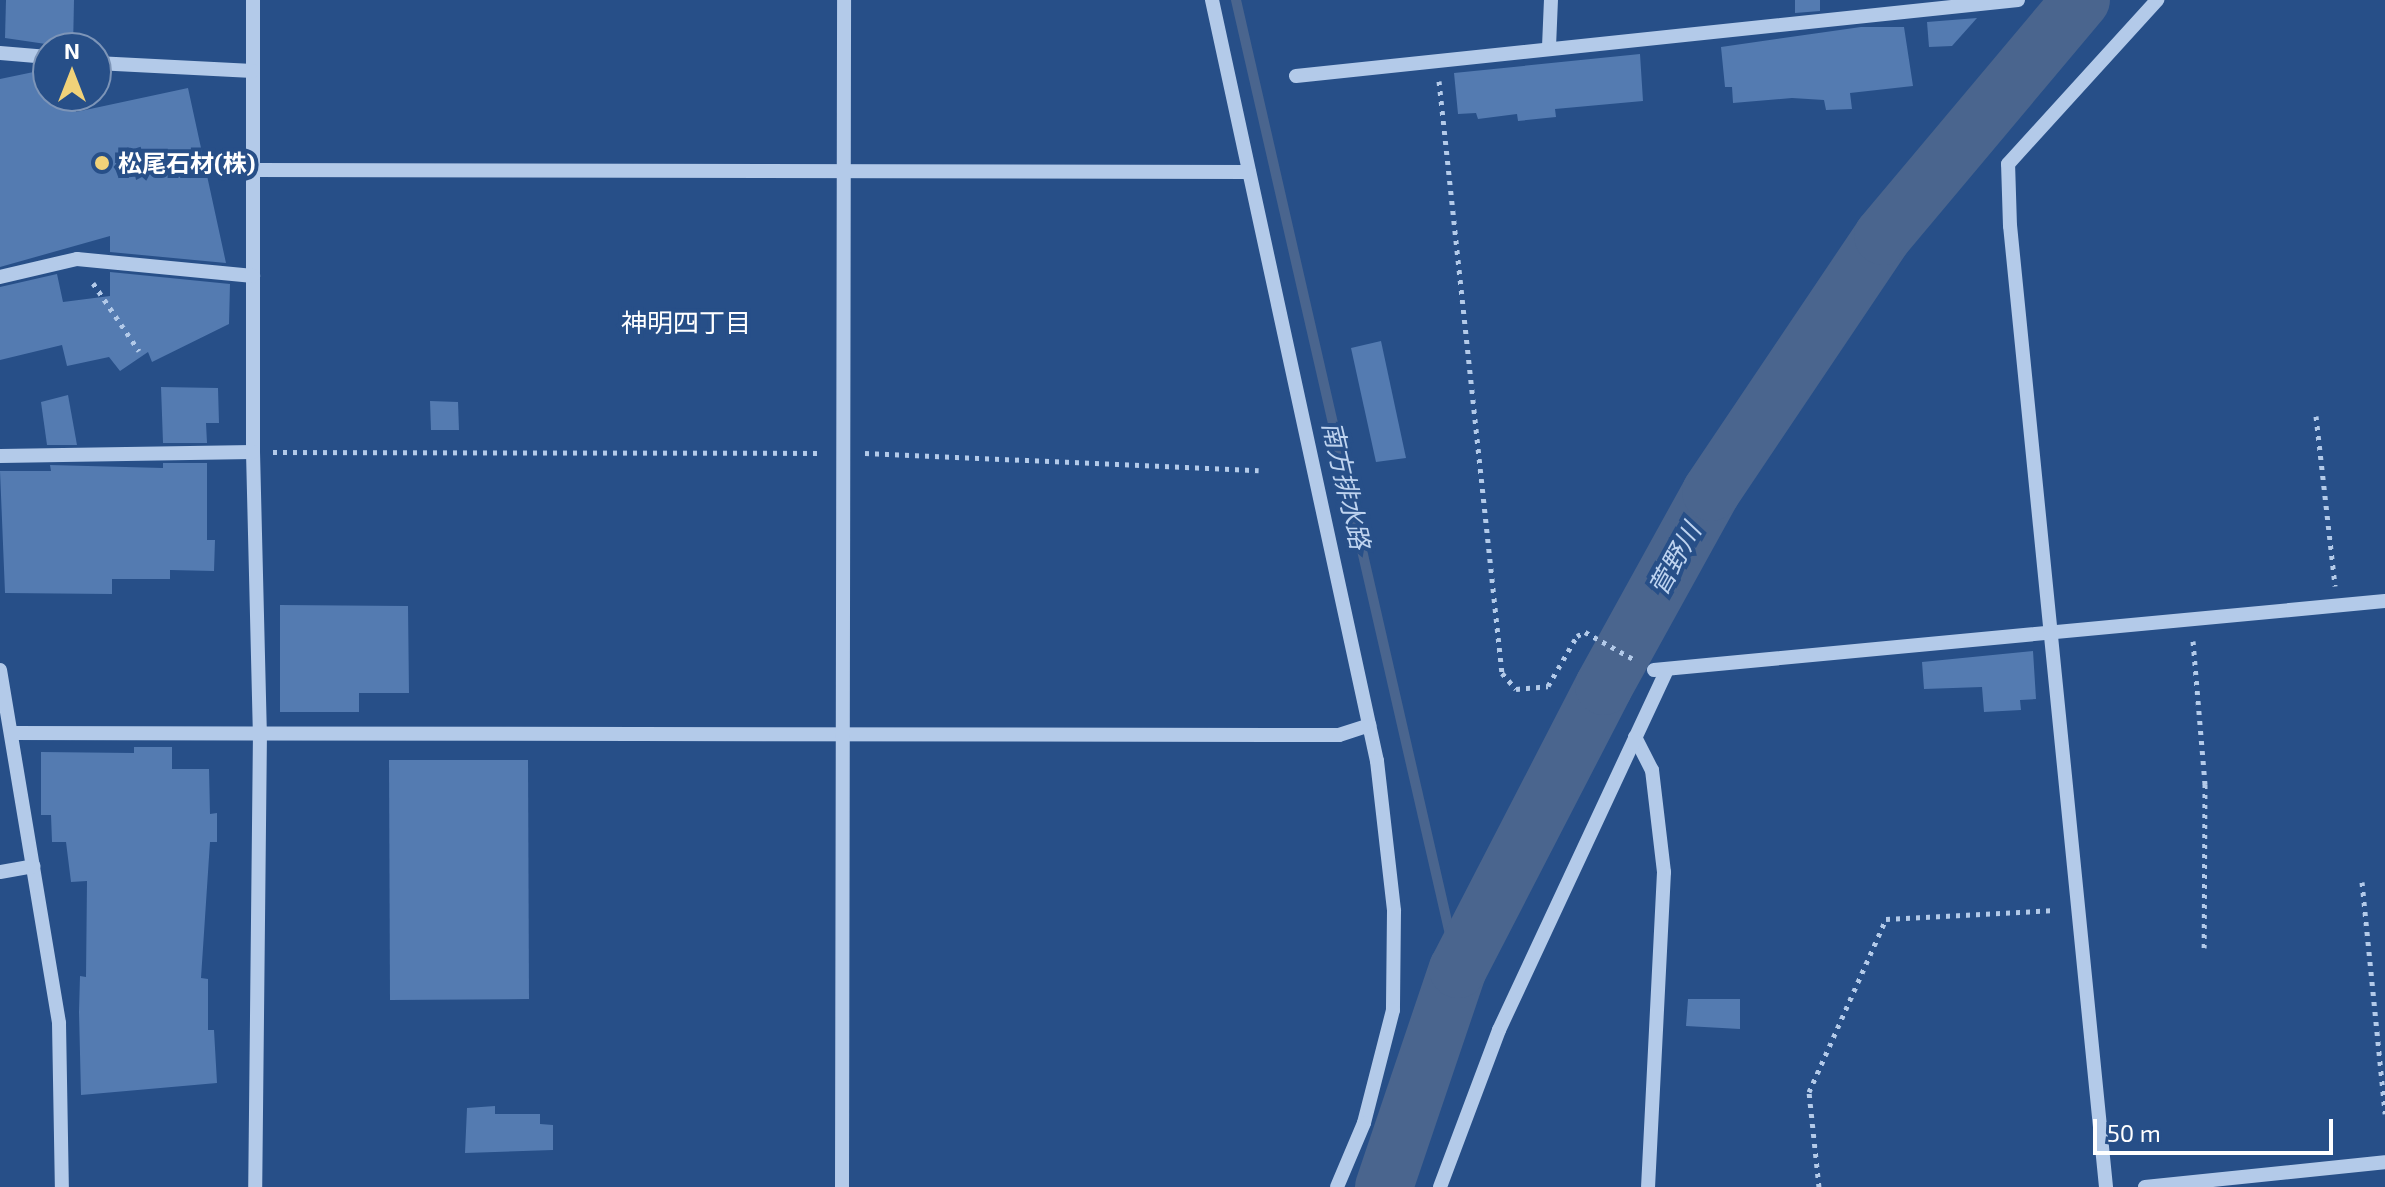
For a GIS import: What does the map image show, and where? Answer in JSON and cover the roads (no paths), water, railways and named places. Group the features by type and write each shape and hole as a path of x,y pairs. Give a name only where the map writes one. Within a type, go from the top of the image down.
{"street":[{"path":"253,0 253,452 260,730 255,1187"},
{"path":"842,1187 844,0"},
{"path":"1212,0 1369,725 1394,911 1393,1010 1364,1123 1337,1187"},
{"path":"1549,47 1551,0"},
{"path":"1296,76 2018,0"},
{"path":"2106,1187 2008,164 2157,0"},
{"path":"0,53 32,56"},
{"path":"112,64 253,71"},
{"path":"253,170 1249,172"},
{"path":"0,277 77,259 253,276"},
{"path":"0,456 253,452"},
{"path":"1440,1187 1499,1030 1635,737 1660,671 2385,601"},
{"path":"0,670 59,1023 62,1187"},
{"path":"11,733 260,730 1339,735 1369,725"},
{"path":"1635,737 1652,770 1664,872 1648,1187"},
{"path":"0,872 33,866"},
{"path":"2145,1187 2385,1162"}],"waterway":[{"name":"南方排水路","path":"1236,0 1458,969"},
{"name":"菅野川","path":"1384,1187 1458,969 1604,686 1711,492 1883,236 2081,0"}],"place":[{"name":"松尾石材(株)","path":"102,163"}],"district":[{"name":"神明四丁目","path":"686,322"}]}
